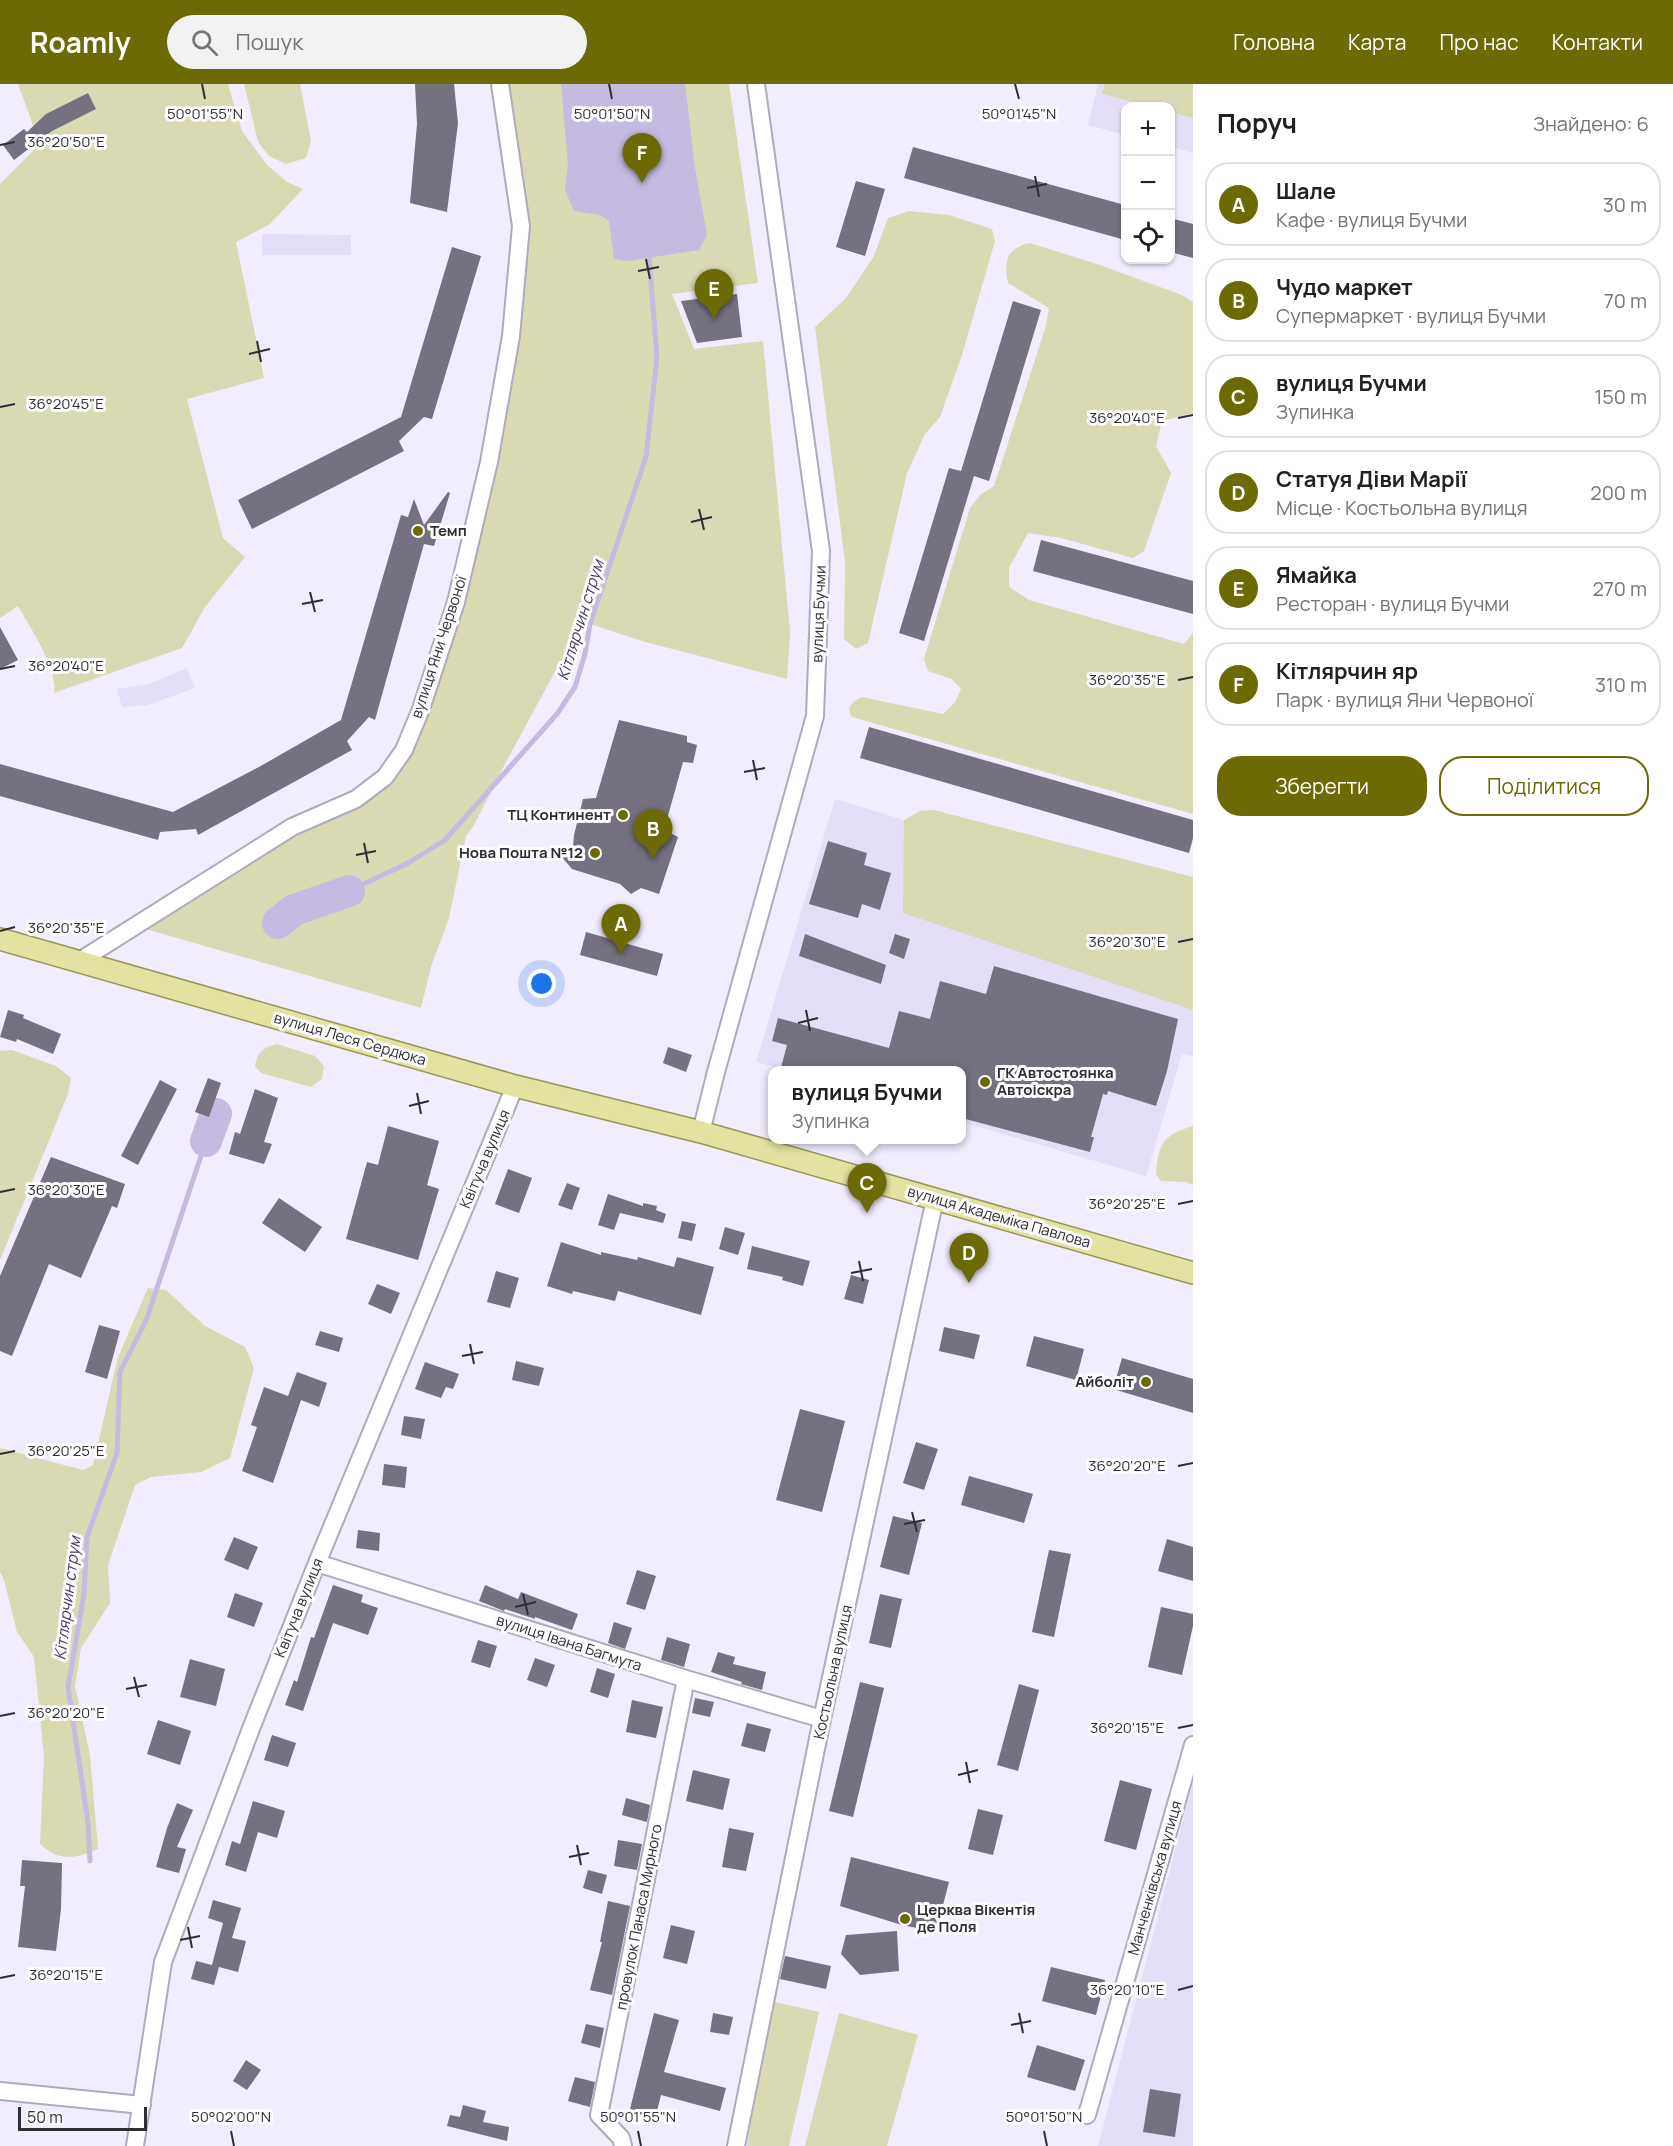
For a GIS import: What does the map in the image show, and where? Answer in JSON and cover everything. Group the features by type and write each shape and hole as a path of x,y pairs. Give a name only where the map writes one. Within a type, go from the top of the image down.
{"main road":[{"name":"вулиця Леся Сердюка","path":"0,939 515,1086 701,1132"},
{"name":"вулиця Академіка Павлова","path":"701,1132 1193,1273"}],"street":[{"name":"вулиця Яни Червоної","path":"78,962 292,826 356,799 385,777 404,750 421,710 456,602 489,462 511,336 521,226 500,84"},
{"name":"вулиця Бучми","path":"701,1132 815,716 820,551 756,84"},
{"name":"Квітуча вулиця","path":"135,2146 163,1962 252,1726 317,1563 515,1086"},
{"name":"Костьольна вулиця","path":"736,2146 822,1719 935,1199"},
{"name":"вулиця Івана Багмута","path":"317,1563 686,1680 822,1719"},
{"name":"провулок Панаса Мирного","path":"623,2146 621,2138 599,2115 686,1680"},
{"name":"Манченківська вулиця","path":"1086,2115 1193,1745"},
{"path":"0,2091 142,2105"}],"shaded area":[{"path":"561,84 685,84 695,168 707,235 699,250 628,261 614,259 609,221 600,215 574,211 565,190 568,164"},
{"path":"1098,84 1193,84 1193,153 1175,148 1175,102 1121,102 1121,134 1088,125"},
{"path":"262,234 351,235 351,255 262,255"},
{"path":"187,668 195,688 148,705 122,707 117,689 149,684"},
{"path":"835,799 904,820 904,913 1193,1010 1193,1056 1182,1054 1146,1176 966,1123 966,1066 771,1066 756,1062"},
{"path":"1193,1782 1193,2146 1098,2146"}],"green space":[{"path":"18,84 228,84 242,131 267,165 287,182 303,189 270,224 236,242 264,378 187,399 223,538 245,557 205,607 182,648 54,693 48,660 18,606 0,618 0,184 40,144"},
{"path":"244,84 300,84 311,141 306,158 286,164 269,156 258,142"},
{"path":"500,84 729,84 758,283 672,294 694,349 763,341 790,632 787,679 642,641 569,617 582,622 473,827 466,836 449,918 431,967 421,1008 135,926 356,799 404,750 462,576 519,263"},
{"path":"1105,84 1193,84 1193,118 1175,113 1175,102 1134,102 1102,94"},
{"path":"909,211 949,215 992,229 995,241 962,355 940,417 925,434 907,473 868,643 856,649 844,639 845,562 815,327 846,298 874,256 888,218"},
{"path":"1030,243 1100,265 1182,295 1193,302 1193,413 1162,421 1156,446 1171,473 1144,551 1133,558 1061,538 1028,533 1009,568 1009,587 1029,600 1184,644 1193,633 1193,814 852,717 849,710 856,700 862,697 943,714 955,702 961,689 952,679 928,671 924,659 970,508 980,495 994,486 1045,329 1049,308 1008,283 1006,268 1008,257 1016,248"},
{"path":"934,810 1193,877 1193,1010 903,913 904,820 920,811"},
{"path":"277,1044 315,1056 324,1066 322,1079 311,1087 261,1073 255,1066 258,1057 265,1049"},
{"path":"12,1050 56,1066 71,1078 68,1094 0,1260 0,1051"},
{"path":"1193,1126 1193,1185 1186,1182 1161,1181 1156,1174 1158,1155 1164,1142 1175,1133"},
{"path":"148,1288 166,1290 205,1326 245,1347 254,1368 230,1458 201,1472 151,1477 135,1485 108,1565 110,1603 81,1648 75,1686 90,1755 98,1849 74,1857 61,1856 40,1844 44,1756 34,1657 17,1632 0,1572 0,1448 83,1470 93,1465 118,1357"},
{"path":"770,2001 819,2012 789,2146 747,2146"},
{"path":"839,2013 918,2035 887,2146 805,2146"}],"building":[{"path":"415,84 454,84 458,123 447,212 410,203 417,124"},
{"path":"88,93 96,109 52,131 14,160 3,145 24,129 27,132 46,114"},
{"path":"913,147 1121,204 1121,239 904,178"},
{"path":"856,181 885,189 865,256 836,247"},
{"path":"1175,219 1193,224 1193,258 1175,253"},
{"path":"452,247 481,256 432,419 424,417 399,441 404,451 252,529 238,500 401,417"},
{"path":"737,294 742,337 697,343 681,301"},
{"path":"1013,301 1041,310 989,481 974,476 924,641 899,633 949,468 961,471"},
{"path":"448,492 450,493 434,546 424,544 375,720 369,717 347,741 352,750 198,835 196,829 160,832 158,840 0,796 0,764 173,812 259,767 341,720 401,515 408,517 414,499 424,525"},
{"path":"1041,540 1193,581 1193,614 1033,571"},
{"path":"0,627 18,660 0,669"},
{"name":"ТЦ Континент","path":"619,720 687,736 687,742 697,745 693,763 683,762 664,830 678,837 659,894 641,888 631,894 620,884 572,869 561,856 573,847 583,799 596,798"},
{"path":"869,727 1193,820 1193,838 1189,853 860,758"},
{"path":"828,841 867,853 864,865 891,873 880,910 862,904 858,918 809,904"},
{"path":"586,932 663,954 657,976 580,955"},
{"path":"805,934 886,965 881,984 799,956"},
{"path":"895,934 910,939 904,959 889,953"},
{"path":"994,966 1178,1019 1167,1071 1156,1106 1108,1091 1107,1095 1103,1094 1091,1137 1094,1137 1090,1152 966,1119 966,1066 781,1066 787,1045 772,1041 778,1018 889,1048 899,1011 930,1019 940,981 986,994"},
{"path":"8,1010 24,1015 23,1018 61,1034 53,1054 17,1039 16,1042 0,1037"},
{"path":"668,1047 692,1055 686,1072 663,1063"},
{"path":"208,1078 221,1083 209,1117 195,1112"},
{"path":"160,1080 177,1089 138,1165 121,1156"},
{"path":"255,1089 278,1098 264,1142 272,1144 264,1164 229,1154 235,1132 240,1134"},
{"path":"388,1126 439,1141 427,1185 439,1189 418,1260 346,1239 367,1162 378,1165"},
{"path":"51,1157 125,1184 117,1208 112,1206 81,1278 49,1264 12,1356 0,1351 0,1276"},
{"path":"508,1169 532,1178 519,1213 495,1204"},
{"path":"567,1183 580,1188 572,1210 558,1205"},
{"path":"608,1194 643,1206 643,1203 657,1206 656,1210 666,1214 663,1223 620,1213 614,1230 598,1225"},
{"path":"279,1198 322,1227 305,1252 262,1223"},
{"path":"682,1221 696,1224 692,1241 678,1238"},
{"path":"725,1227 745,1233 738,1255 719,1249"},
{"path":"561,1242 601,1255 601,1252 637,1260 638,1257 674,1267 677,1257 714,1267 701,1315 618,1291 615,1301 573,1291 572,1294 547,1286"},
{"path":"752,1246 810,1261 803,1286 782,1280 783,1277 747,1269"},
{"path":"496,1271 519,1278 510,1308 487,1302"},
{"path":"851,1275 869,1280 863,1304 844,1299"},
{"path":"377,1284 400,1293 391,1314 368,1304"},
{"path":"99,1325 120,1331 107,1379 85,1372"},
{"path":"944,1327 980,1335 974,1359 939,1351"},
{"path":"320,1331 343,1338 339,1352 315,1345"},
{"path":"1034,1336 1084,1349 1076,1380 1026,1366"},
{"name":"Айболіт","path":"1122,1358 1193,1379 1193,1413 1113,1389"},
{"path":"516,1361 544,1368 539,1386 512,1380"},
{"path":"425,1362 459,1374 453,1389 446,1387 441,1398 415,1389"},
{"path":"297,1372 327,1383 319,1407 301,1400 273,1483 242,1471 257,1427 251,1425 264,1387 288,1396"},
{"path":"800,1409 845,1421 822,1512 776,1500"},
{"path":"404,1416 425,1419 421,1439 401,1435"},
{"path":"916,1442 938,1449 924,1490 903,1483"},
{"path":"384,1464 407,1467 405,1488 382,1485"},
{"path":"969,1476 1033,1494 1024,1523 961,1505"},
{"path":"893,1516 922,1523 909,1575 880,1567"},
{"path":"358,1530 380,1533 379,1551 356,1548"},
{"path":"234,1537 258,1547 248,1570 224,1560"},
{"path":"1167,1539 1193,1547 1193,1581 1158,1571"},
{"path":"1049,1550 1071,1554 1054,1637 1032,1632"},
{"path":"637,1570 656,1576 645,1610 626,1604"},
{"path":"333,1585 363,1595 361,1602 378,1608 368,1635 333,1623 303,1711 285,1705 294,1680 297,1682 311,1637 314,1638"},
{"path":"485,1585 518,1599 521,1592 578,1614 572,1630 535,1617 535,1619 505,1609 504,1611 479,1601"},
{"path":"235,1593 263,1603 254,1627 227,1617"},
{"path":"880,1594 902,1599 891,1648 869,1643"},
{"path":"1161,1607 1193,1614 1193,1626 1182,1675 1148,1667"},
{"path":"614,1622 632,1628 625,1649 608,1643"},
{"path":"667,1637 690,1644 684,1667 661,1660"},
{"path":"478,1640 497,1646 490,1668 471,1662"},
{"path":"718,1652 735,1657 733,1664 766,1672 762,1690 711,1672"},
{"path":"535,1658 555,1665 547,1687 527,1680"},
{"path":"190,1659 225,1669 216,1706 180,1697"},
{"path":"597,1668 615,1674 608,1698 590,1692"},
{"path":"860,1682 884,1688 853,1817 829,1811"},
{"path":"1019,1684 1039,1690 1018,1771 997,1765"},
{"path":"695,1698 714,1702 710,1717 692,1713"},
{"path":"632,1700 663,1707 656,1738 626,1732"},
{"path":"158,1720 191,1731 180,1765 147,1754"},
{"path":"747,1723 771,1729 765,1752 741,1746"},
{"path":"272,1735 296,1743 288,1767 264,1760"},
{"path":"693,1770 730,1779 723,1810 686,1801"},
{"path":"1120,1780 1152,1789 1136,1850 1104,1841"},
{"path":"626,1798 650,1805 647,1822 622,1815"},
{"path":"253,1801 285,1811 277,1838 258,1832 246,1872 225,1865 232,1841 240,1844"},
{"path":"177,1803 193,1810 177,1847 186,1849 179,1873 156,1867"},
{"path":"978,1809 1003,1815 993,1855 968,1849"},
{"path":"729,1828 754,1833 746,1871 722,1867"},
{"path":"618,1840 642,1844 637,1870 614,1866"},
{"name":"Церква Вікентія де Поля","path":"851,1857 949,1882 936,1932 902,1925 840,1906"},
{"path":"22,1860 62,1863 61,1909 56,1951 18,1947 25,1886 20,1886"},
{"path":"588,1870 607,1875 602,1894 583,1888"},
{"path":"213,1900 241,1908 232,1938 246,1941 238,1972 219,1967 214,1985 191,1979 196,1961 212,1965 223,1923 208,1918"},
{"path":"608,1901 630,1906 612,1995 590,1990 602,1942 600,1942"},
{"path":"671,1925 695,1931 687,1964 663,1958"},
{"path":"897,1931 899,1971 860,1975 841,1954 846,1935"},
{"path":"785,1956 831,1966 826,1989 780,1979"},
{"path":"1051,1967 1105,1980 1096,2015 1042,2001"},
{"path":"654,2013 679,2020 664,2072 726,2088 720,2111 661,2095 656,2115 630,2109"},
{"path":"713,2013 733,2017 729,2035 710,2032"},
{"path":"586,2024 604,2028 600,2048 581,2043"},
{"path":"1037,2045 1085,2060 1075,2091 1027,2077"},
{"path":"246,2060 261,2070 247,2090 233,2081"},
{"path":"575,2077 595,2082 590,2107 568,2101"},
{"path":"1150,2089 1181,2094 1175,2137 1143,2132"},
{"path":"463,2105 486,2111 483,2122 509,2127 507,2141 447,2126 450,2115 460,2117"}],"waterway":[{"name":"Кітлярчин струм","path":"349,891 408,863 445,840 557,714 575,687 585,654 590,624 646,457 657,357 649,257"},
{"path":"278,923 294,910 349,891"},
{"path":"206,1141 216,1114"},
{"name":"Кітлярчин струм","path":"90,1861 88,1823 68,1687 84,1594 87,1537 117,1453 120,1372 146,1321 206,1141"}],"place":[{"name":"Кітлярчин яр","path":"642,183"},
{"name":"Ямайка","path":"714,319"},
{"name":"Темп","path":"418,531"},
{"name":"ТЦ Континент","path":"623,815"},
{"name":"Нова Пошта №12","path":"595,853"},
{"name":"Чудо маркет","path":"653,859"},
{"name":"Шале","path":"621,954"},
{"name":"ГК Автостоянка Автоіскра","path":"985,1082"},
{"name":"вулиця Бучми","path":"867,1213"},
{"name":"Статуя Діви Марії","path":"969,1283"},
{"name":"Айболіт","path":"1146,1382"},
{"name":"Церква Вікентія де Поля","path":"905,1919"}]}
